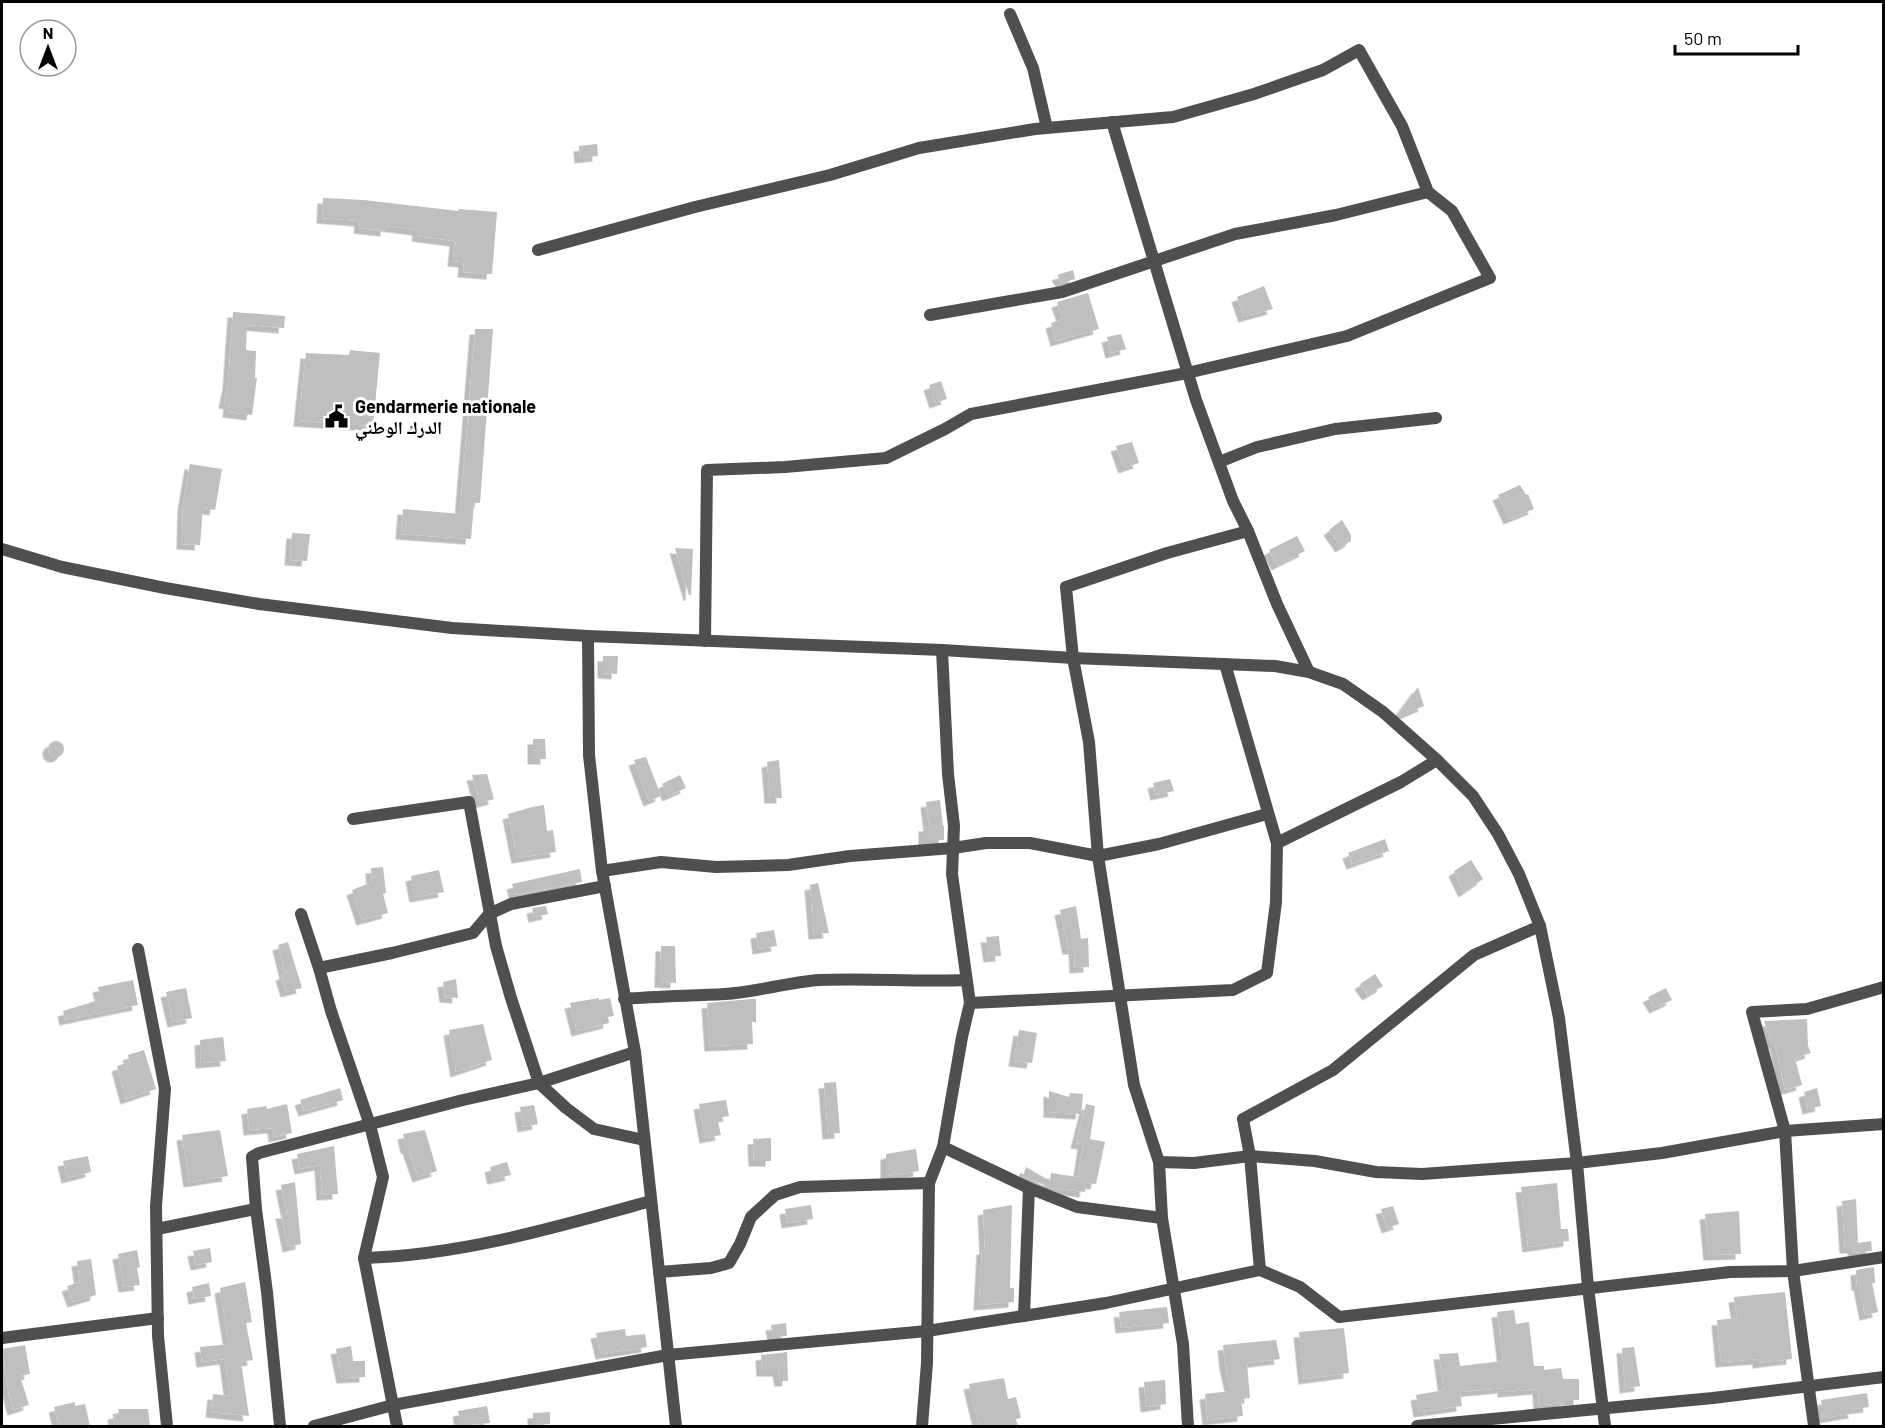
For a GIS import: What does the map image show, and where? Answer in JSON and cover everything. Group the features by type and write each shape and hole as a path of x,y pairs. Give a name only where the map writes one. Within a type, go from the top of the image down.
{"street":[{"path":"1010,14 1033,68 1047,128"},
{"path":"538,250 695,207 830,175 919,148 1047,128 1173,117 1323,70 1359,50 1402,126 1428,192 1452,211 1490,278 1347,336 1187,373 971,414 886,458 785,467 707,470 705,641"},
{"path":"1112,122 1187,373 1233,501 1248,531 1277,604 1310,672"},
{"path":"930,315 1062,292 1235,234 1336,215 1428,192"},
{"path":"1219,462 1257,447 1335,429 1436,418"},
{"path":"1188,1426 1183,1344 1162,1218 1159,1162 1134,1085 1098,856 1089,742 1073,658 1066,587 1167,553 1248,531"},
{"path":"2,549 62,567 259,604 452,628 1275,666 1310,672 1343,684 1383,712 1473,796 1498,834 1519,874 1540,926 1559,1018 1605,1426"},
{"path":"588,636 589,755 602,871 635,1052 676,1426"},
{"path":"922,1426 927,1330 929,1183 943,1147 970,1003 952,874 954,826 948,774 942,650"},
{"path":"970,1003 1233,990 1267,973 1276,902 1277,843 1225,664"},
{"path":"1277,843 1401,782 1437,760"},
{"path":"353,819 469,802 489,914 511,998 539,1083 566,1108 594,1129 644,1140"},
{"path":"602,871 661,862 716,867 788,865 850,856 953,848 986,843 1030,843 1098,856 1159,844 1267,814"},
{"path":"320,968 473,933 489,914 511,904 605,886"},
{"path":"301,915 370,1125 383,1177 364,1258 397,1426"},
{"path":"1260,1270 1250,1156 1243,1119 1333,1070 1474,955 1540,926"},
{"path":"138,949 165,1089 156,1206 158,1318 167,1426"},
{"path":"624,999 726,994 817,980 923,982 966,980"},
{"path":"1814,1426 1793,1271 1785,1131 1752,1012 1807,1009 1884,987"},
{"path":"280,1426 252,1157 259,1153 463,1100 539,1083 635,1052"},
{"path":"1159,1162 1194,1163 1250,1156 1316,1161 1376,1172 1422,1174 1577,1163 1662,1153 1785,1131 1884,1124"},
{"path":"943,1147 1029,1188 1077,1207 1162,1218"},
{"path":"659,1272 711,1268 729,1263 740,1244 751,1216 775,1195 800,1187 929,1183"},
{"path":"1024,1316 1029,1188"},
{"path":"364,1258 407,1256 538,1233 651,1201"},
{"path":"157,1229 256,1209"},
{"path":"314,1426 393,1405 669,1355 927,1330 1106,1303 1260,1270 1300,1287 1339,1317 1730,1272 1793,1271 1884,1257"},
{"path":"2,1338 158,1318"},
{"path":"1417,1426 1809,1387 1884,1377"}],"building":[{"path":"597,144 598,156 580,158 579,146"},
{"path":"323,198 364,200 458,211 459,209 497,212 492,274 463,272 464,262 453,261 455,241 417,236 418,230 386,226 386,231 359,228 360,221 322,218"},
{"path":"1073,270 1075,279 1062,283 1057,275"},
{"path":"1264,286 1273,309 1244,317 1237,297"},
{"path":"1088,293 1099,329 1056,341 1051,323 1063,319 1057,302"},
{"path":"233,312 285,316 284,328 247,325 246,350 256,351 255,378 257,378 252,415 228,412 229,404 224,403 228,384"},
{"path":"475,329 493,329 480,503 474,503 471,539 401,534 403,509 460,514"},
{"path":"1121,334 1126,349 1111,353 1107,337"},
{"path":"350,350 380,353 373,426 299,421 306,353 349,355"},
{"path":"941,381 947,399 935,403 929,385"},
{"path":"1132,442 1139,463 1124,468 1116,446"},
{"path":"190,464 222,469 215,510 203,508 200,545 182,544 183,505"},
{"path":"1520,485 1526,495 1528,494 1534,509 1509,519 1498,495"},
{"path":"1342,520 1351,535 1351,541 1341,547 1329,530"},
{"path":"292,533 310,534 307,561 290,560"},
{"path":"1297,536 1305,551 1277,565 1269,550"},
{"path":"675,548 693,549 691,595 689,595"},
{"path":"603,656 618,656 617,674 603,673"},
{"path":"1418,687 1424,706 1400,716 1398,714"},
{"path":"533,739 545,739 546,759 533,759"},
{"path":"56,741 62,743 64,749 62,755 56,757 50,755 48,749 50,743"},
{"path":"646,757 661,796 649,801 634,760"},
{"path":"779,760 782,798 770,798 767,762"},
{"path":"487,774 494,799 480,803 472,775"},
{"path":"680,775 686,788 668,796 662,784"},
{"path":"1170,779 1174,791 1156,795 1153,783"},
{"path":"940,800 944,840 924,840 924,826 929,826 926,802"},
{"path":"544,805 547,831 553,830 556,852 517,858 508,814"},
{"path":"1385,839 1389,851 1352,864 1348,853"},
{"path":"1471,860 1483,879 1464,892 1454,871"},
{"path":"383,867 386,893 383,894 388,913 362,920 352,890 372,882 371,868"},
{"path":"580,869 582,882 515,895 512,884"},
{"path":"439,870 444,892 415,897 411,876"},
{"path":"818,883 829,933 814,934 810,885"},
{"path":"546,906 548,914 534,917 532,908"},
{"path":"1076,906 1081,939 1088,938 1089,967 1075,968 1074,949 1068,949 1060,910"},
{"path":"774,930 777,946 758,949 756,933"},
{"path":"999,936 1001,956 989,957 986,937"},
{"path":"288,942 302,988 286,992 281,975 285,974 278,945"},
{"path":"661,946 675,946 676,983 660,982"},
{"path":"1375,974 1383,986 1368,995 1360,984"},
{"path":"456,979 458,998 445,997 443,982"},
{"path":"133,980 138,1005 65,1020 63,1011 96,1001 95,997 100,996 98,987"},
{"path":"186,988 192,1018 173,1022 166,992"},
{"path":"1666,988 1672,1000 1655,1008 1648,997"},
{"path":"599,998 599,1000 610,998 614,1016 608,1017 609,1023 577,1031 570,1003"},
{"path":"756,999 756,1022 752,1022 753,1044 710,1046 707,1003"},
{"path":"1807,1019 1808,1046 1811,1053 1795,1058 1802,1085 1785,1090 1775,1043 1772,1044 1764,1021"},
{"path":"483,1024 492,1060 456,1072 449,1030"},
{"path":"1019,1030 1037,1033 1032,1063 1014,1061"},
{"path":"223,1037 226,1061 201,1063 200,1040"},
{"path":"144,1050 156,1089 126,1099 117,1066 130,1062 128,1055"},
{"path":"836,1082 840,1133 828,1134 824,1083"},
{"path":"340,1088 343,1100 304,1111 300,1100"},
{"path":"1817,1088 1821,1106 1808,1109 1804,1092"},
{"path":"1049,1091 1069,1097 1070,1093 1083,1094 1081,1114 1049,1112"},
{"path":"726,1100 729,1116 717,1118 721,1135 705,1138 699,1104"},
{"path":"287,1104 292,1133 274,1137 273,1128 249,1130 247,1109 266,1106 267,1109"},
{"path":"1086,1104 1095,1106 1090,1139 1105,1142 1096,1184 1086,1183 1085,1192 1051,1188 1023,1176 1026,1167 1050,1181 1051,1173 1078,1177 1083,1144 1076,1143"},
{"path":"534,1105 538,1124 523,1127 520,1107"},
{"path":"220,1130 228,1176 189,1182 182,1135"},
{"path":"425,1130 437,1171 418,1177 403,1134"},
{"path":"771,1138 771,1161 754,1161 753,1139"},
{"path":"334,1146 338,1194 322,1195 320,1165 300,1169 297,1154"},
{"path":"916,1149 919,1171 886,1176 886,1154"},
{"path":"88,1156 91,1172 67,1178 63,1161"},
{"path":"507,1162 511,1175 493,1179 490,1167"},
{"path":"295,1182 301,1244 288,1247 281,1213 287,1213 281,1185"},
{"path":"1557,1183 1561,1229 1568,1229 1569,1241 1528,1247 1521,1187"},
{"path":"1856,1199 1858,1243 1871,1241 1872,1251 1854,1253 1853,1248 1845,1248 1842,1201"},
{"path":"811,1205 813,1219 787,1223 785,1209"},
{"path":"1012,1205 1010,1288 1014,1288 1014,1302 979,1305 982,1249 985,1249 983,1210"},
{"path":"1393,1206 1399,1224 1387,1228 1381,1209"},
{"path":"1739,1211 1741,1254 1709,1255 1705,1214"},
{"path":"210,1248 212,1262 196,1265 193,1251"},
{"path":"137,1250 140,1285 124,1287 118,1254"},
{"path":"91,1259 96,1295 73,1302 67,1286 80,1282 77,1261"},
{"path":"1874,1267 1875,1283 1872,1283 1878,1312 1865,1315 1859,1285 1857,1285 1856,1270"},
{"path":"245,1282 252,1322 246,1323 253,1360 241,1362 249,1416 211,1412 213,1394 230,1396 225,1359 202,1362 200,1347 229,1344 220,1288"},
{"path":"209,1283 211,1296 194,1299 192,1287"},
{"path":"1785,1292 1792,1359 1758,1363 1758,1359 1721,1362 1717,1320 1737,1318 1734,1297"},
{"path":"1167,1307 1169,1323 1121,1328 1119,1312"},
{"path":"1514,1310 1516,1324 1529,1322 1534,1366 1544,1366 1544,1370 1561,1368 1563,1379 1579,1379 1579,1400 1539,1405 1538,1389 1503,1392 1503,1388 1460,1392 1462,1406 1419,1412 1416,1395 1444,1390 1439,1354 1458,1353 1460,1366 1503,1361 1497,1312"},
{"path":"786,1323 787,1336 773,1337 771,1325"},
{"path":"1344,1328 1349,1373 1304,1379 1299,1332"},
{"path":"625,1329 626,1336 645,1334 647,1347 601,1354 596,1333"},
{"path":"1276,1340 1280,1359 1247,1363 1250,1398 1241,1399 1243,1416 1208,1420 1205,1394 1231,1391 1223,1345"},
{"path":"25,1345 30,1374 20,1376 29,1405 13,1410 2,1349"},
{"path":"351,1346 353,1361 365,1361 365,1377 342,1378 336,1349"},
{"path":"1634,1347 1640,1386 1625,1388 1622,1348"},
{"path":"787,1352 788,1381 780,1381 778,1371 762,1371 761,1355"},
{"path":"1004,1378 1008,1399 1016,1397 1021,1418 1016,1419 1018,1426 979,1426 969,1384"},
{"path":"1165,1380 1166,1404 1146,1407 1144,1382"},
{"path":"1867,1393 1869,1407 1853,1409 1854,1413 1823,1418 1821,1400"},
{"path":"75,1402 75,1406 85,1404 90,1426 59,1426 54,1407"},
{"path":"487,1406 490,1423 461,1426 458,1411"},
{"path":"118,1409 148,1409 150,1426 115,1426 113,1414 119,1413"},
{"path":"550,1412 550,1424 533,1425 533,1413"}],"place":[{"name":"Gendarmerie nationale الدرك الوطني","path":"337,416"}]}
